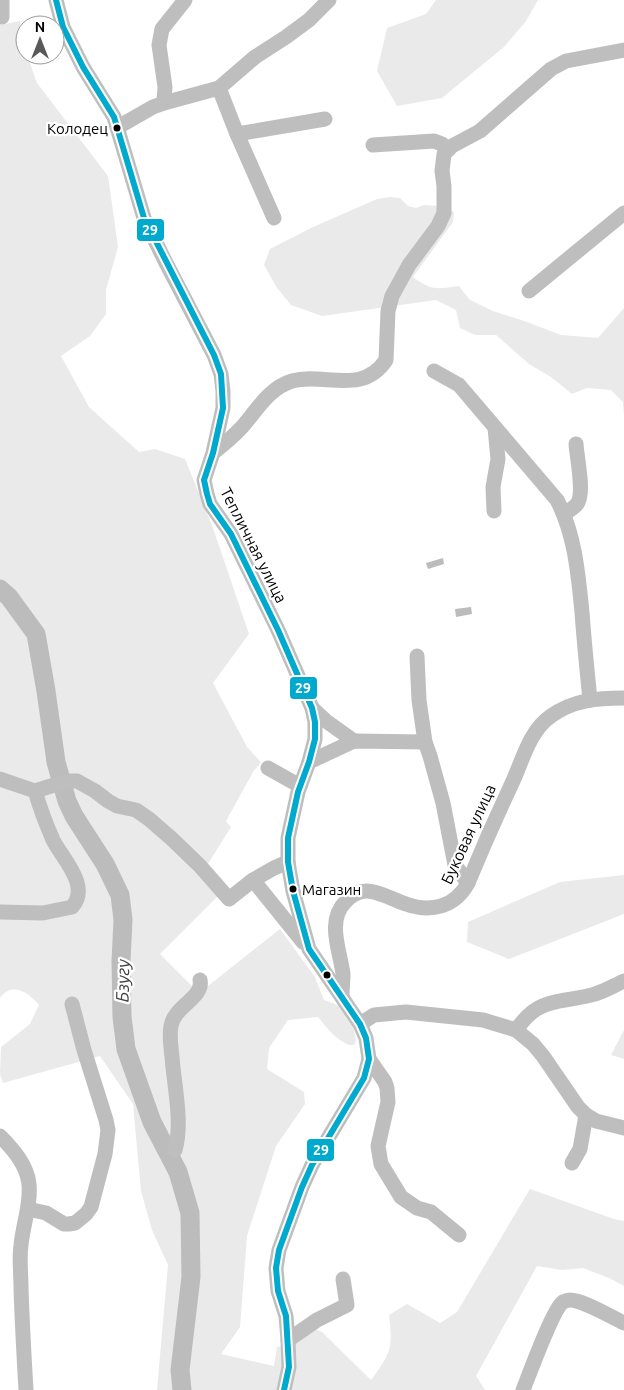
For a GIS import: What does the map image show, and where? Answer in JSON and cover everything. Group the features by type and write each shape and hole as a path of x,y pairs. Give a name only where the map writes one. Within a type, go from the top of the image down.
{"street":[{"path":"2,0 2,17"},
{"name":"Тепличная улица","path":"56,0 63,27 83,67 106,103 118,127 144,218 168,268 206,338 220,374 223,408 213,453 204,480 206,494 210,504 231,534 278,630 312,708 316,730 288,838 288,862 292,891 309,949 360,1024 366,1038 369,1059 364,1078 312,1165 279,1250 276,1268 278,1291 286,1316 289,1367 284,1390"},
{"path":"164,103 165,87 159,45 162,30 186,0"},
{"path":"118,127 153,107 219,88 255,57 309,20 329,0"},
{"path":"213,453 240,429 275,390 283,385 305,379 339,382 351,381 362,378 381,367 386,360 388,311 392,296 409,265 438,226 444,212 442,161 448,150 480,131 551,69 566,61 624,50"},
{"path":"219,88 274,218"},
{"path":"237,134 325,118"},
{"path":"373,145 434,141 442,144 448,150"},
{"path":"529,291 624,213"},
{"path":"434,371 459,385 557,500 564,514 574,543 579,578 590,700"},
{"path":"494,512 493,488 498,459 495,428"},
{"path":"564,514 576,506 581,498 576,444"},
{"path":"417,656 419,700 425,742 443,803 455,865 468,883"},
{"name":"Буковая улица","path":"342,997 343,975 335,929 336,918 340,908 347,900 358,893 368,891 380,892 418,908 434,908 455,900 463,893 468,883 491,826 534,734 550,716 562,709 601,698 624,698"},
{"path":"312,708 326,721 354,741"},
{"path":"309,762 354,741 425,742"},
{"path":"268,768 300,786"},
{"path":"0,779 34,792 67,781 77,781 108,801 142,814 172,838 229,899 254,880 288,862"},
{"path":"0,912 43,913 72,907 77,898 76,877 56,845 34,792"},
{"path":"254,880 309,949"},
{"path":"175,1150 178,1139 178,1123 170,1027 180,1008 200,990 200,980"},
{"path":"516,1030 529,1014 552,1002 596,994 624,980"},
{"path":"28,1209 46,1213 64,1224 75,1223 81,1220 90,1207 105,1154 108,1130 106,1120 72,1004"},
{"path":"360,1024 374,1015 406,1012 483,1020 516,1030 533,1044 553,1069 578,1107 586,1115 596,1121 624,1128"},
{"path":"369,1059 385,1082 388,1096 378,1146 381,1164 401,1197 417,1208 431,1212 458,1235"},
{"path":"572,1163 580,1149 586,1115"},
{"path":"0,1136 21,1161 29,1183 28,1209 21,1245 20,1263 26,1390"},
{"path":"288,1340 317,1320 348,1305 343,1279"},
{"path":"523,1390 556,1311 563,1302 569,1300 578,1301 624,1322"}],"shaded area":[{"path":"436,0 538,0 526,21 504,47 442,98 397,106 377,71 387,28 426,14"},
{"path":"15,22 15,65 31,65 37,83 108,176 118,247 106,290 106,314 90,336 61,356 89,407 139,452 155,449 185,459 213,528 249,634 213,683 247,747 261,762 253,772 226,821 231,827 201,875 218,896 160,954 199,993 280,929 315,977 324,1000 338,1005 345,1010 355,1036 353,1045 348,1045 334,1035 318,1017 288,1020 269,1048 267,1069 304,1092 305,1104 276,1146 247,1236 240,1327 221,1354 274,1366 277,1347 290,1344 306,1325 322,1332 371,1380 383,1363 389,1350 391,1335 389,1315 407,1304 440,1323 457,1312 530,1189 624,1221 624,1286 583,1268 562,1270 537,1266 476,1376 485,1390 157,1390 168,1265 152,1230 141,1191 133,1104 100,1056 3,1083 0,1074 1,1047 30,1024 39,1005 30,996 15,990 10,990 0,998 0,25"},
{"path":"400,198 408,206 416,208 424,205 449,207 454,213 453,222 413,277 425,285 435,288 459,286 470,300 493,311 561,335 598,338 624,308 624,417 623,402 611,390 587,388 572,394 551,377 529,364 496,335 475,335 460,328 456,310 436,300 322,316 291,305 277,288 264,265 270,249 311,228 377,199"},
{"path":"443,558 444,564 428,569 426,563"},
{"path":"471,607 472,614 456,617 455,609"},
{"path":"624,875 624,914 509,959 467,942 468,922 560,882"},
{"path":"624,1030 624,1059 611,1055"}],"waterway":[{"name":"Бзугу","path":"0,589 9,597 36,634 56,762 67,801 74,816 105,864 120,895 123,920 121,961 122,1017 126,1049 152,1122 178,1172 190,1213 191,1277 180,1370 182,1390"}],"transit line":[{"name":"29","path":"56,0 63,27 83,67 114,117 144,218 214,355 221,374 223,408 213,453 204,480 207,494 210,504 231,534 278,630 312,708 315,722 315,739 298,792 288,838 288,862 293,891 309,949 360,1024 366,1038 369,1059 364,1078 312,1165 279,1250 276,1268 278,1291 286,1316 289,1367 284,1390"}],"place":[{"name":"Колодец","path":"117,128"},
{"name":"Магазин","path":"293,889"}]}
